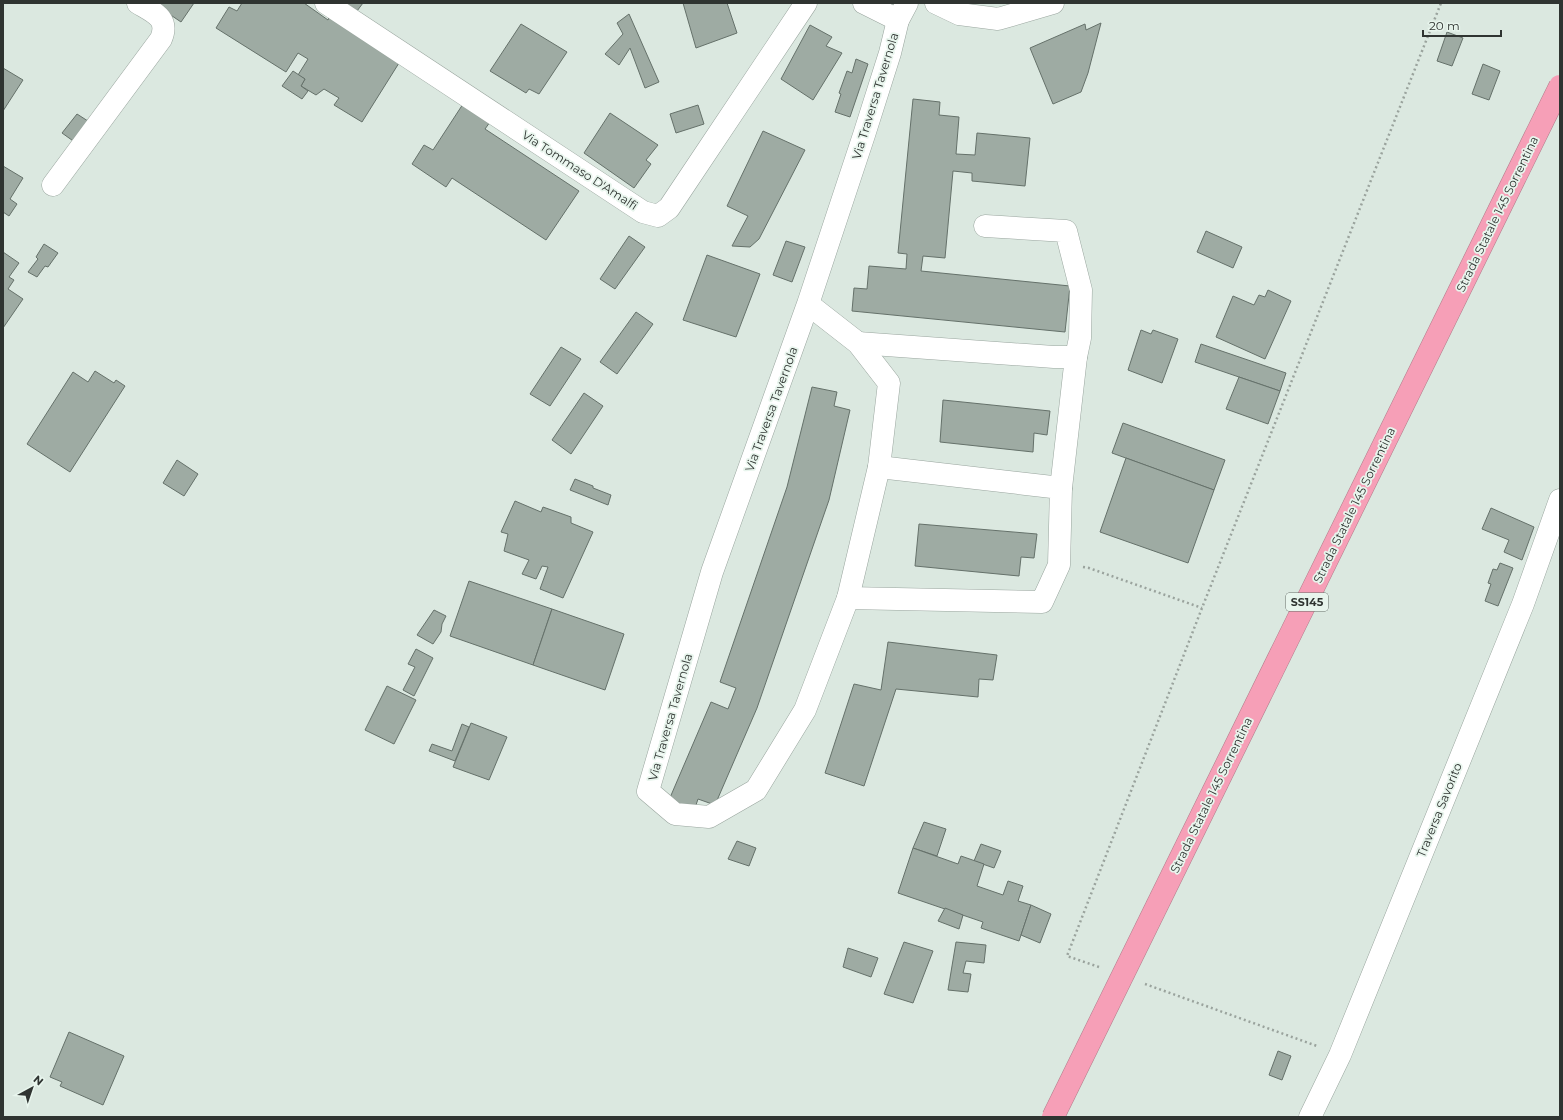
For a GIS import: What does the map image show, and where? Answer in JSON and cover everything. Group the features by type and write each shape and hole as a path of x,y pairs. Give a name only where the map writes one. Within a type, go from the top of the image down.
{"highway":[{"name":"Strada Statale 145 Sorrentina","path":"1053,1117 1560,86"}],"street":[{"path":"54,185 161,39 164,28 160,18 138,3"},
{"name":"Via Tommaso D'Amalfi","path":"326,3 643,212 658,216 668,208 806,3"},
{"path":"864,3 902,12"},
{"path":"936,3 959,14 998,19 1053,3"},
{"name":"Via Traversa Tavernola","path":"808,304 858,343 889,383 879,467 848,598 805,710 756,790 709,817 675,814 648,791 712,572 808,304 866,128 902,12"},
{"path":"848,598 1042,602 1059,565 1061,488 1076,357 1080,338 1081,290 1066,231 986,226"},
{"path":"858,343 1054,358 1076,357"},
{"path":"879,467 1061,488"},
{"name":"Traversa Savorito","path":"1310,1117 1340,1055 1523,604 1560,500"}],"path":[{"path":"1104,969 1067,956 1202,608 1441,3"},
{"path":"1059,565 1089,568 1202,608"},
{"path":"1141,982 1340,1055"}],"building":[{"path":"153,3 194,3 181,22"},
{"path":"242,3 304,3 328,20 330,15 399,63 362,122 334,105 339,98 324,89 316,95 301,86 305,79 298,75 308,59 298,53 286,72 216,28 229,7 237,11"},
{"path":"336,3 363,3 354,15"},
{"path":"683,3 727,3 737,33 696,48"},
{"path":"629,14 659,82 645,88 630,48 619,65 605,54 623,34 617,23"},
{"path":"1101,23 1088,73 1081,92 1053,104 1030,48 1085,24 1086,30"},
{"path":"521,24 567,52 539,94 529,89 526,93 490,71"},
{"path":"810,25 832,37 826,46 842,53 813,100 781,79"},
{"path":"1447,32 1463,38 1452,66 1437,61"},
{"path":"856,59 868,64 850,117 835,112 841,94 839,93 847,71 852,73"},
{"path":"1483,64 1500,71 1489,100 1472,94"},
{"path":"3,68 23,80 3,111"},
{"path":"293,71 305,79 301,86 308,91 302,99 282,86"},
{"path":"913,99 940,102 939,115 959,117 956,154 975,155 977,133 1030,138 1025,186 972,181 972,173 953,171 945,258 923,256 921,271 1070,286 1065,332 852,311 854,288 867,289 869,266 906,269 907,254 898,253"},
{"path":"463,104 490,122 485,129 579,191 546,240 452,178 446,187 412,164 424,145 433,150"},
{"path":"698,105 704,124 676,133 670,114"},
{"path":"610,113 658,145 646,160 651,164 634,188 584,153"},
{"path":"77,114 91,123 76,143 62,133"},
{"path":"763,131 805,150 759,239 750,247 732,246 748,216 727,206"},
{"path":"3,166 23,178 10,199 17,204 9,216 3,212"},
{"path":"1206,231 1242,247 1233,268 1197,252"},
{"path":"629,236 645,247 615,289 600,279"},
{"path":"786,241 805,247 792,282 773,275"},
{"path":"44,244 58,253 48,267 45,266 37,277 28,272 38,259 36,257"},
{"path":"3,252 19,263 9,277 14,280 8,289 23,299 3,328"},
{"path":"707,255 760,274 736,337 683,320"},
{"path":"1268,290 1291,301 1265,359 1216,337 1233,296 1254,305 1259,295 1265,297"},
{"path":"636,312 653,324 617,374 600,362"},
{"path":"1141,330 1151,334 1153,330 1178,339 1162,383 1128,370"},
{"path":"1201,344 1286,373 1280,391 1195,362"},
{"path":"561,347 581,359 550,406 530,394"},
{"path":"95,371 114,383 116,380 125,386 70,472 27,444 73,372 88,382"},
{"path":"1239,377 1280,391 1268,424 1226,409"},
{"path":"812,387 837,392 834,406 850,410 829,500 757,708 715,805 698,799 694,811 669,800 711,702 728,709 736,688 720,682 787,487"},
{"path":"584,393 603,406 571,454 552,440"},
{"path":"943,400 1050,411 1047,435 1034,433 1033,452 940,442"},
{"path":"1123,423 1225,460 1214,490 1112,453"},
{"path":"1126,458 1214,490 1188,563 1100,532"},
{"path":"177,460 198,474 184,496 163,483"},
{"path":"575,479 611,495 608,505 570,490"},
{"path":"515,501 541,512 543,507 571,517 571,523 593,532 563,598 540,589 548,567 542,566 536,579 522,574 529,560 504,551 508,534 501,532"},
{"path":"1491,508 1534,527 1522,560 1504,552 1509,540 1482,529"},
{"path":"919,524 1037,534 1034,558 1021,557 1019,576 915,566"},
{"path":"1500,563 1513,568 1498,606 1485,601 1491,584 1488,583 1493,569 1497,570"},
{"path":"469,581 552,609 533,665 450,636"},
{"path":"552,609 624,634 605,690 533,665"},
{"path":"434,610 446,616 442,624 441,632 433,644 417,635"},
{"path":"888,642 997,655 993,680 979,679 978,697 896,689 864,786 825,773 854,684 881,690"},
{"path":"416,649 433,658 414,696 403,690 415,667 408,664"},
{"path":"387,686 416,700 394,744 365,730"},
{"path":"471,723 507,737 489,780 453,767"},
{"path":"462,724 469,727 455,761 429,751 432,744 452,751"},
{"path":"924,822 946,829 937,856 913,848"},
{"path":"737,841 756,848 749,866 728,859"},
{"path":"981,844 1001,851 994,868 974,861"},
{"path":"913,848 958,864 961,856 984,864 977,886 1003,895 1008,881 1023,886 1018,901 1031,905 1019,941 981,928 983,922 898,893"},
{"path":"1031,905 1051,914 1040,943 1021,935"},
{"path":"945,908 963,915 959,929 938,921"},
{"path":"904,942 933,951 913,1003 884,994"},
{"path":"956,942 986,945 984,963 966,961 963,973 971,974 968,992 948,990"},
{"path":"848,948 878,958 871,977 843,967"},
{"path":"69,1032 124,1056 103,1105 60,1086 62,1082 50,1077"},
{"path":"1278,1051 1291,1056 1282,1080 1269,1075"}]}
